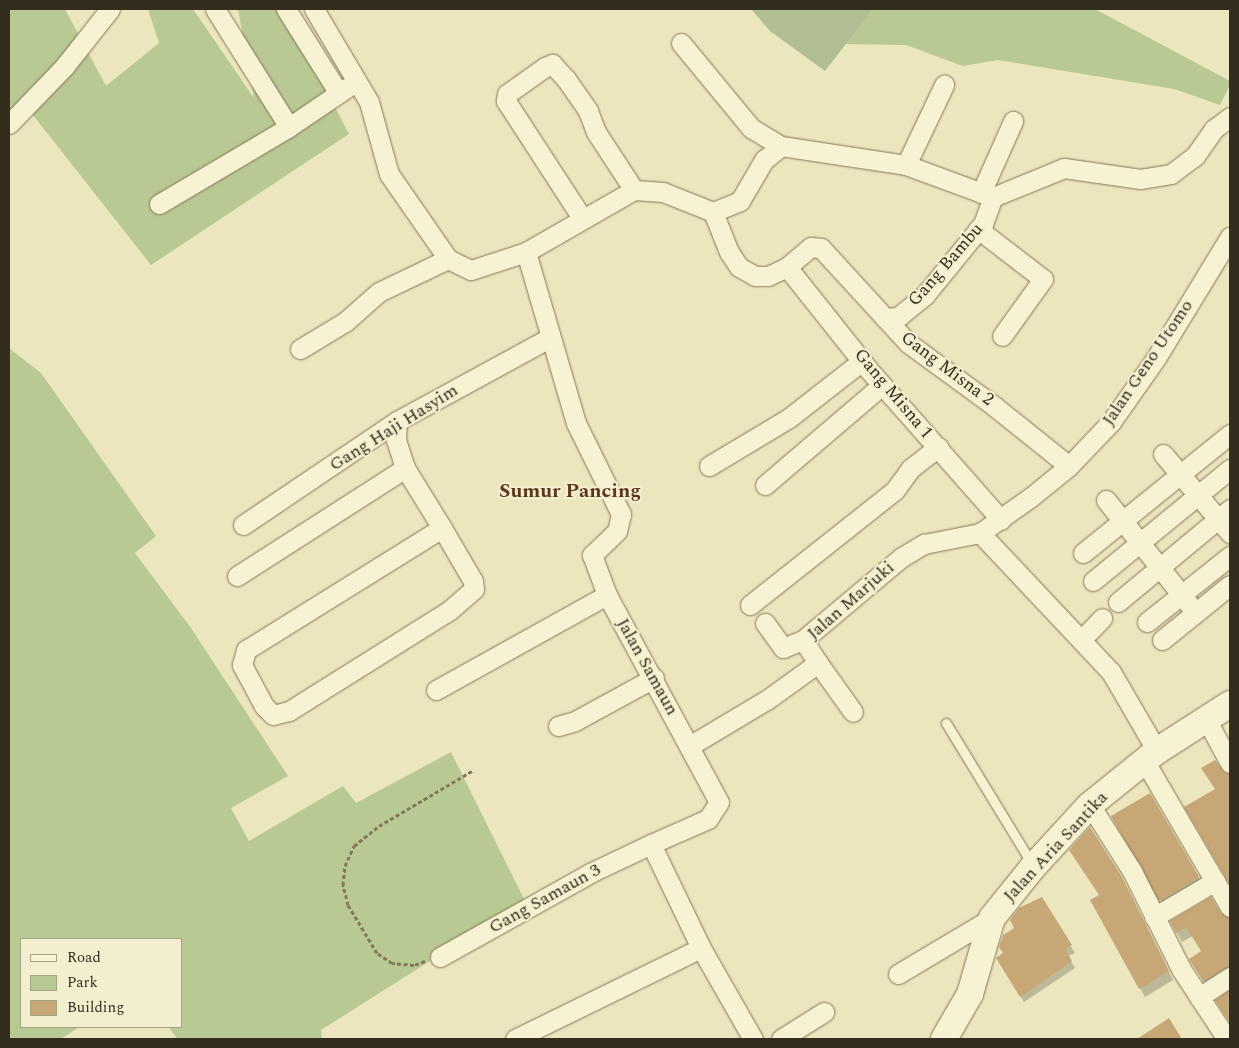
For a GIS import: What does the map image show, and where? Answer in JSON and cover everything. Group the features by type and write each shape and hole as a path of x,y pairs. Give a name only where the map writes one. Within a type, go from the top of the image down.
{"street":[{"path":"9,124 64,67 110,9"},
{"path":"216,9 289,127"},
{"path":"286,9 338,92"},
{"path":"314,9 359,81 369,102 374,126 389,174 448,259 471,270 526,252 582,218 634,190 663,192 713,212 740,201 764,160 782,146"},
{"path":"681,43 751,128 782,146 906,165 987,195 1064,168 1140,179 1171,174 1195,156 1214,129 1230,117"},
{"path":"582,218 505,97 527,77 552,64 579,97 596,132 634,190"},
{"path":"160,204 289,127 338,92 359,81"},
{"path":"906,165 944,85"},
{"name":"Gang Bambu","path":"885,318 898,317 925,295 988,215 987,195 1013,121"},
{"name":"Gang Misna 2","path":"713,212 726,245 739,267 755,276 768,276 787,267 811,248 821,248 908,343 994,406 1069,466"},
{"path":"978,229 1043,279 1002,336"},
{"name":"Jalan Geno Utomo","path":"980,533 1001,520 1069,466 1111,422 1156,358 1230,237"},
{"name":"Jalan Samaun","path":"526,252 549,338 576,423 621,514 617,531 592,555 608,595 691,746 719,802 708,819 651,844"},
{"path":"300,349 345,322 379,292 448,259"},
{"name":"Gang Misna 1","path":"787,267 882,385 1001,520"},
{"name":"Gang Haji Hasyim","path":"243,525 397,422 549,338"},
{"path":"709,466 789,418 862,361"},
{"path":"765,485 882,385"},
{"path":"397,422 396,440 405,468 442,528 473,581 474,589 450,610 289,711 273,715 264,706 242,665 246,650 442,528"},
{"path":"1083,553 1230,434"},
{"path":"750,605 895,490 910,469 938,447"},
{"path":"1163,454 1198,496 1224,514 1230,533"},
{"path":"237,576 405,468"},
{"path":"1093,582 1230,469"},
{"path":"1106,500 1196,612"},
{"path":"1118,602 1224,514"},
{"path":"980,533 1082,639 1111,672 1150,755 1230,907"},
{"name":"Jalan Marjuki","path":"691,746 768,699 818,663 802,640 902,557 924,544 980,533"},
{"path":"1147,622 1230,556"},
{"path":"1162,640 1230,585"},
{"path":"436,690 608,595"},
{"path":"1082,639 1102,618"},
{"path":"765,623 784,648 802,640"},
{"path":"818,663 853,712"},
{"path":"558,726 575,722 654,678"},
{"name":"Jalan Aria Santika","path":"944,1039 970,994 992,918 1033,867 1090,805 1150,755 1230,704"},
{"path":"1206,719 1230,763"},
{"path":"1090,805 1132,871 1154,917 1199,997 1227,1039"},
{"path":"651,844 701,948 753,1039"},
{"name":"Gang Samaun 3","path":"440,957 590,873 651,844"},
{"path":"1154,917 1215,881"},
{"path":"898,974 992,918"},
{"path":"515,1039 701,948"},
{"path":"1199,997 1230,977"},
{"path":"781,1039 824,1012"}],"lane":[{"path":"946,723 1033,867"}],"path":[{"path":"440,957 414,965 392,963 377,953 348,905 343,885 345,866 354,846 378,826 472,771"}],"green space":[{"path":"9,9 65,9 106,86 159,43 148,9 193,9 254,98 238,9 284,9 349,134 151,265 29,110 9,128"},
{"path":"751,9 873,9 825,71 770,31"},
{"path":"873,9 1095,9 1230,81 1230,85 1220,105 1174,89 998,60 963,66 906,45 845,44"},
{"path":"9,348 41,373 156,536 135,553 191,628 288,776 231,808 249,841 343,786 356,803 451,752 525,901 321,1030 322,1039 177,1039 170,1028 182,1028 182,938 20,938 20,1028 78,1028 61,1039 9,1039"}],"building":[{"path":"1215,760 1224,772 1230,774 1230,885 1184,807 1215,789 1201,768"},
{"path":"1150,793 1199,877 1159,901 1111,816"},
{"path":"1090,827 1122,877 1169,971 1139,989 1090,900 1099,895 1069,850"},
{"path":"1042,897 1072,945 1065,949 1072,961 1020,997 996,958 1003,953 999,947 1003,935 1014,928 1010,920 1019,908"},
{"path":"1211,897 1221,913 1230,918 1230,966 1203,981 1189,959 1201,951 1186,927 1176,933 1170,921"},
{"path":"1230,990 1230,1023 1215,1000"},
{"path":"1169,1018 1182,1039 1137,1039"}],"district":[{"name":"Sumur Pancing","path":"570,491"}]}
